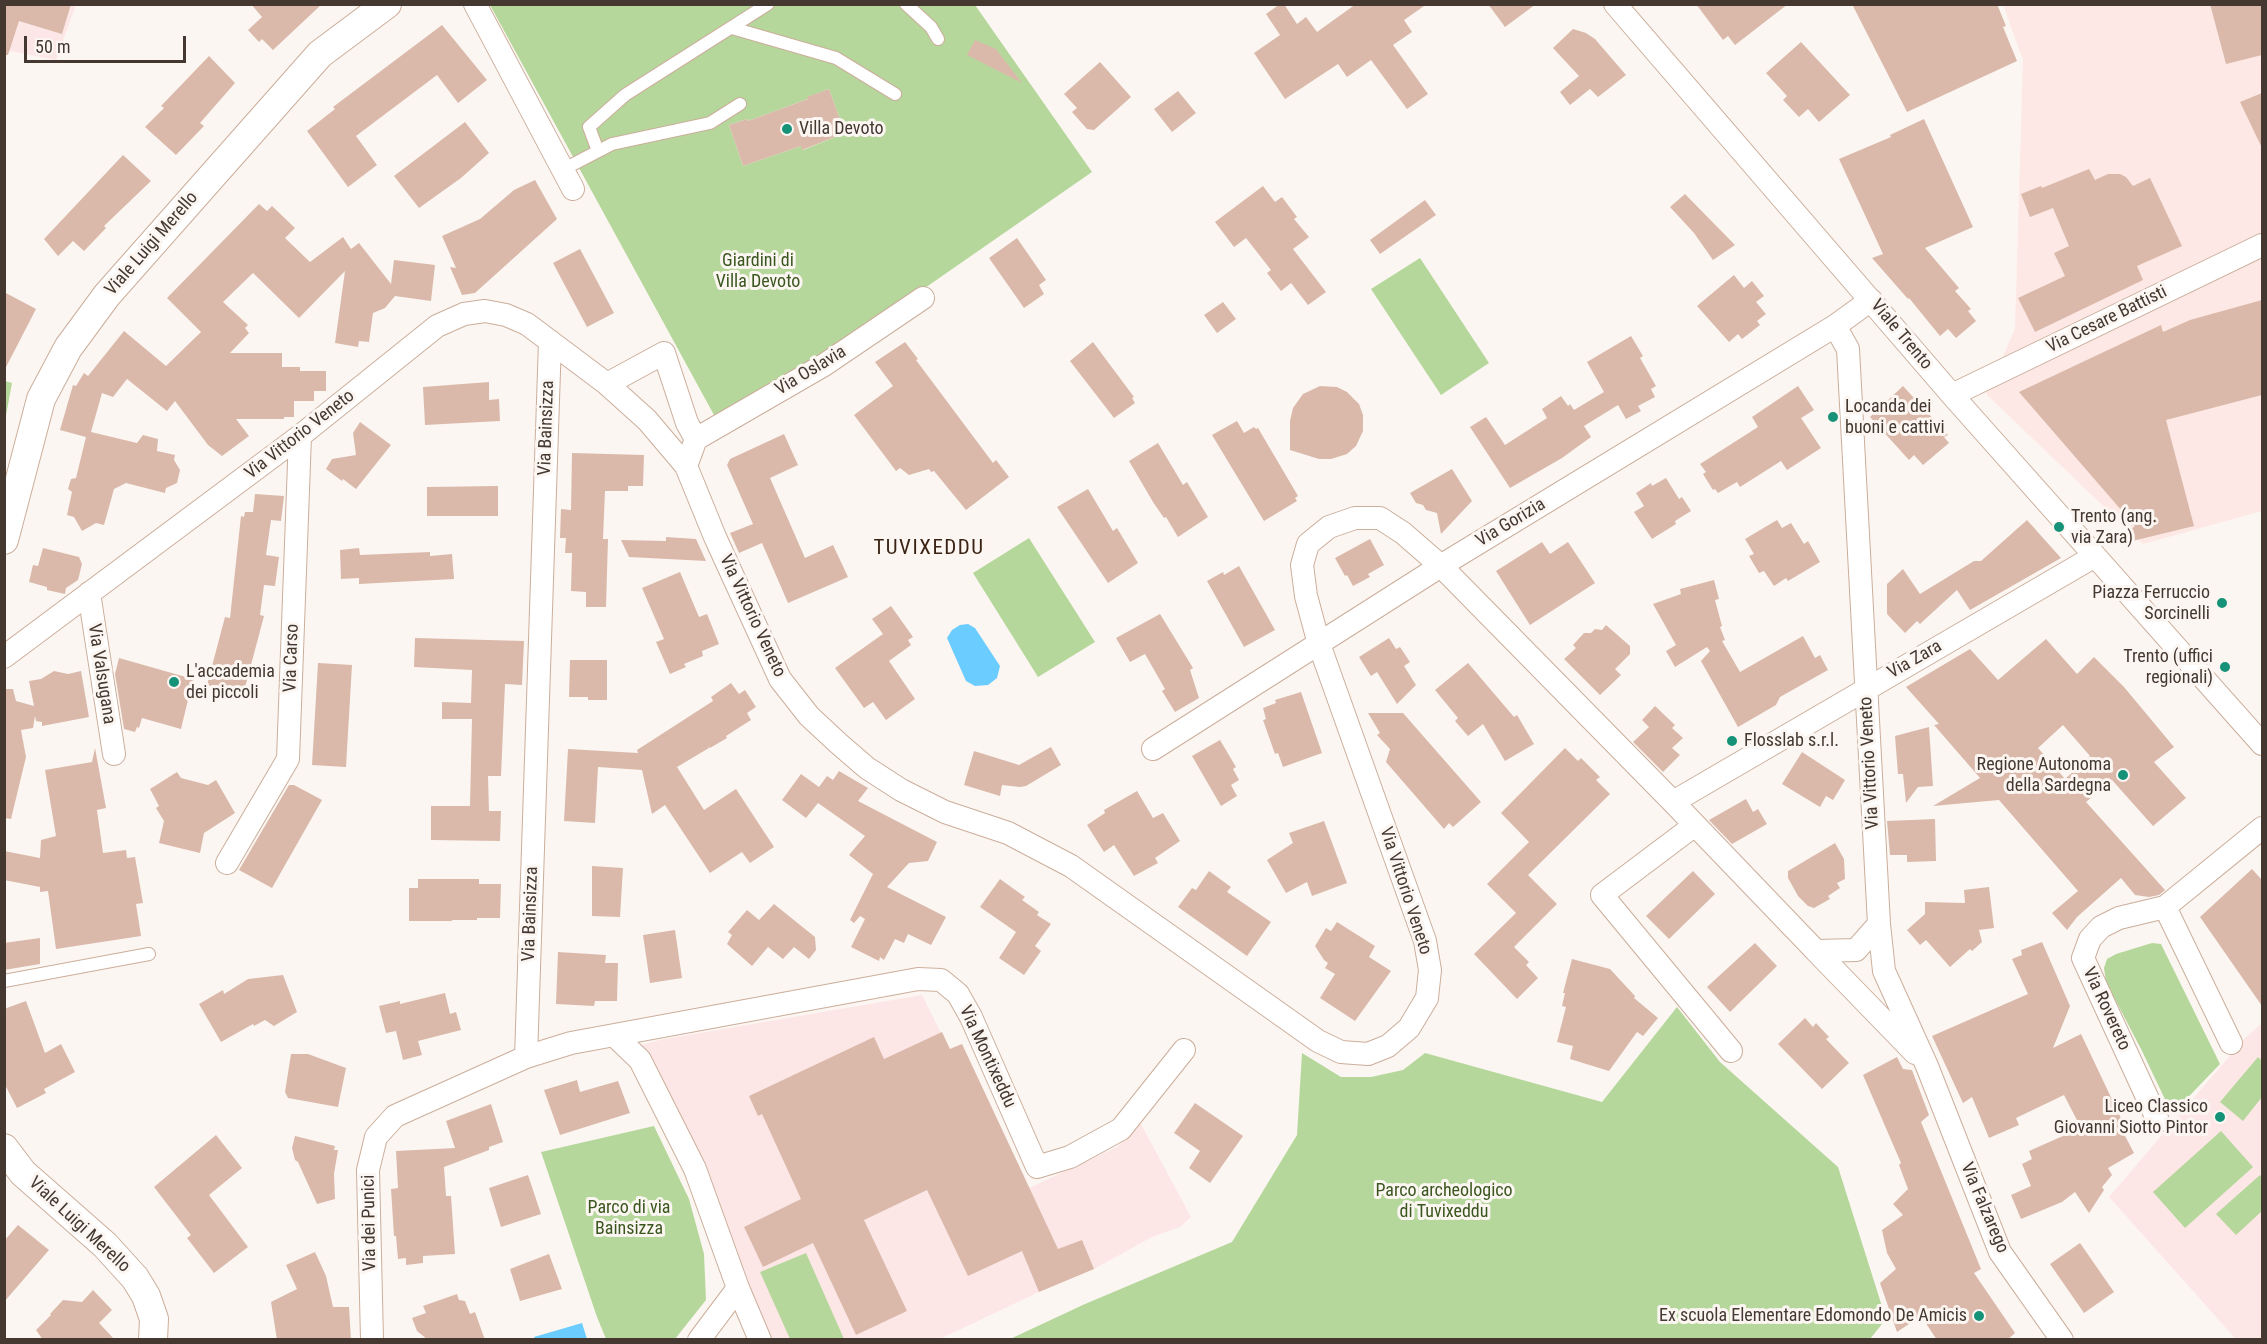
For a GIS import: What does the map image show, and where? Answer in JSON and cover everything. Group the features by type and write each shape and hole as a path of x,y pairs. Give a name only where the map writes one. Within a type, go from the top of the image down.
{"street":[{"name":"Viale Luigi Merello","path":"4,540 41,399 68,348 107,294 320,54 387,4"},
{"path":"475,4 567,179"},
{"name":"Viale Trento","path":"1614,4 1952,395 2262,744"},
{"name":"Via Cesare Battisti","path":"1952,395 2262,245"},
{"name":"Via Oslavia","path":"696,440 824,365 923,298"},
{"name":"Via Gorizia","path":"1153,748 1441,566 1835,326 1872,300"},
{"name":"Via Vittorio Veneto","path":"4,657 300,436 437,326 464,314 485,311 506,315 527,324 608,384 647,420 686,466 780,679 808,716 838,743 867,768 901,790 945,812 1008,833 1071,866 1318,1041 1341,1052 1368,1054 1388,1046 1409,1028 1427,998 1430,970 1425,941 1319,644 1306,596 1302,565 1308,544 1329,527 1355,518 1380,518 1403,533 1441,566 1816,951"},
{"name":"Via Vittorio Veneto","path":"1835,326 1848,350 1879,924"},
{"name":"Via Bainsizza","path":"526,1056 550,341"},
{"path":"608,384 664,353 687,423 696,440 686,466"},
{"name":"Via Carso","path":"227,863 288,759 300,436"},
{"name":"Via Zara","path":"1673,802 2095,556"},
{"name":"Via Valsugana","path":"89,593 114,754"},
{"path":"1695,825 1602,895 1731,1051"},
{"name":"Via Rovereto","path":"2158,1121 2083,958 2090,939 2101,927 2119,918 2165,907 2262,828"},
{"path":"2165,907 2231,1043"},
{"path":"1816,951 1856,951 1879,924"},
{"name":"Via Falzarego","path":"1879,924 1884,971 1927,1066 2000,1252 2062,1340"},
{"name":"Via Falzarego","path":"1816,951 1927,1066"},
{"name":"Via Montixeddu","path":"615,1036 918,979 941,980 958,994 971,1017 1037,1167 1070,1157 1121,1129 1184,1050"},
{"path":"526,1056 571,1043 615,1036 640,1060 690,1159 760,1340"},
{"name":"Via dei Punici","path":"372,1340 368,1170 376,1137 395,1116 526,1056"},
{"name":"Viale Luigi Merello","path":"4,1149 23,1173 105,1245 135,1278 146,1296 156,1333"},
{"path":"699,1340 738,1288"}],"lane":[{"path":"598,151 589,127 625,95 768,4"},
{"path":"906,4 931,27 938,39"},
{"path":"732,28 836,58 895,94"},
{"path":"567,179 598,151 612,144 710,123 740,104"},
{"path":"4,981 149,954"}],"shaded area":[{"path":"4,5 76,5 56,60 5,50"},
{"path":"2003,5 2262,5 2262,511 2143,544 1986,394 2015,329 2023,60"},
{"path":"922,995 949,1049 962,1044 1029,1188 1117,1147 1141,1124 1191,1217 1180,1227 1152,1237 1094,1269 1039,1292 940,1339 770,1339 700,1156 642,1045 659,1040"},
{"name":"Liceo Classico Giovanni Siotto Pintor","path":"2262,1023 2262,1339 2232,1339 2234,1337 2109,1197 2245,1038"}],"green space":[{"name":"Giardini di Villa Devoto","path":"490,5 975,5 1092,172 837,349 714,415","holes":["829,89 845,133 803,150 801,146 743,166 729,125 747,119 748,121"]},
{"path":"1420,258 1489,363 1441,395 1371,289"},
{"path":"4,381 12,383 5,421"},
{"path":"1029,538 1095,642 1038,677 973,573"},
{"path":"2152,943 2161,944 2220,1064 2172,1114 2106,982 2104,968 2107,959 2116,954"},
{"name":"Parco archeologico di Tuvixeddu","path":"1677,1007 1720,1062 1838,1167 1886,1319 1870,1339 1010,1339 1085,1304 1232,1242 1297,1135 1302,1053 1341,1077 1371,1077 1403,1070 1425,1053 1602,1102"},
{"path":"2258,1057 2262,1061 2262,1097 2243,1121 2220,1102"},
{"name":"Parco di via Bainsizza","path":"654,1126 689,1199 704,1254 706,1300 675,1339 606,1339 541,1152"},
{"path":"2221,1131 2253,1167 2185,1228 2153,1192"},
{"path":"2260,1175 2262,1178 2262,1211 2236,1235 2216,1214"},
{"path":"806,1253 844,1339 790,1339 760,1272"}],"water":[{"path":"968,624 975,628 1000,666 997,678 988,685 975,686 966,681 947,638 952,630 960,625"},
{"path":"582,1323 587,1339 535,1339 534,1337"}],"building":[{"path":"4,4 71,4 62,34 19,21 8,55 4,55"},
{"path":"251,4 322,4 273,50 262,39 259,42 248,30 262,17"},
{"path":"1280,4 1284,4 1297,24 1306,17 1317,32 1356,4 1427,4 1404,20 1412,32 1393,45 1428,94 1407,109 1371,60 1347,77 1338,64 1285,99 1254,53 1280,35 1266,14"},
{"path":"1488,4 1536,4 1505,27"},
{"path":"1696,4 1788,4 1735,45 1728,36 1723,40"},
{"path":"1852,4 1997,4 2006,26 2003,27 2017,61 1907,112"},
{"path":"2210,4 2262,4 2262,55 2226,64"},
{"path":"442,25 487,80 458,103 437,75 356,136 377,165 348,187 307,131 335,109 333,107"},
{"path":"1573,29 1595,39 1626,75 1598,97 1590,89 1570,105 1560,92 1579,76 1553,48"},
{"path":"975,40 996,49 1022,83 967,55"},
{"path":"1801,42 1850,95 1819,122 1808,109 1799,117 1783,100 1787,96 1766,73"},
{"path":"209,56 235,83 200,123 204,126 176,155 145,127 164,108 161,106"},
{"path":"1100,62 1131,97 1094,130 1087,129 1072,112 1077,108 1064,94"},
{"name":"Villa Devoto","path":"829,89 845,133 802,150 801,146 743,166 729,125 747,119 748,121"},
{"path":"1178,91 1196,113 1172,132 1154,109"},
{"path":"2262,93 2262,148 2240,102"},
{"path":"1924,119 1973,227 1925,248 1959,288 1955,291 1971,309 1968,311 1976,321 1956,338 1948,329 1940,336 1872,258 1883,254 1839,159 1891,137 1890,135"},
{"path":"465,122 489,153 461,178 419,208 394,176"},
{"path":"123,155 151,181 104,226 106,228 84,251 73,241 58,256 44,239"},
{"path":"2089,169 2095,180 2108,174 2120,174 2126,177 2133,186 2150,178 2182,246 2137,266 2143,280 2035,332 2018,298 2065,276 2054,253 2069,246 2053,208 2030,217 2021,194"},
{"path":"535,180 557,219 475,293 462,295 450,267 456,268 442,236 480,219 514,190"},
{"path":"1263,186 1275,202 1282,197 1297,217 1294,219 1309,237 1293,249 1326,292 1308,305 1291,283 1281,291 1267,273 1271,270 1246,238 1234,247 1215,222"},
{"path":"1685,194 1735,245 1713,260 1694,233 1670,207"},
{"path":"1425,200 1436,215 1380,254 1370,240"},
{"path":"259,204 267,211 272,206 295,228 285,238 310,262 343,237 351,249 359,243 391,284 394,260 435,265 431,301 395,296 385,308 373,313 369,342 359,341 358,347 335,343 345,271 299,318 253,273 223,302 248,325 245,328 249,333 230,353 282,353 282,367 300,367 300,371 326,371 326,391 314,391 314,401 294,401 294,417 236,419 249,436 222,456 208,445 175,401 167,411 127,379 113,397 102,393 91,432 137,443 143,435 158,439 157,451 175,455 174,460 180,470 177,483 166,488 165,493 126,483 114,489 104,525 96,523 82,531 74,517 67,515 72,492 68,489 71,479 76,478 86,437 60,430 73,385 76,386 84,373 88,376 124,331 166,366 201,332 167,298"},
{"path":"1017,238 1046,280 1039,285 1044,294 1024,308 989,258"},
{"path":"580,249 614,313 587,327 553,263"},
{"path":"1734,275 1744,288 1752,281 1764,296 1756,302 1766,314 1757,321 1760,325 1742,339 1738,334 1729,342 1697,306"},
{"path":"4,292 36,309 4,371"},
{"path":"2262,300 2262,395 2166,420 2194,526 2112,546 2135,526 2019,392 2161,325 2163,332 2190,320"},
{"path":"1223,302 1236,319 1217,333 1204,315"},
{"path":"1631,336 1656,386 1651,389 1655,397 1638,406 1641,411 1626,419 1618,405 1584,426 1591,437 1562,458 1510,488 1470,427 1486,417 1505,445 1547,418 1542,409 1561,396 1574,410 1604,392 1587,362"},
{"path":"905,342 993,463 996,460 1009,477 966,510 934,471 931,472 929,469 909,475 900,468 896,471 854,415 893,386 875,362"},
{"path":"1093,342 1134,397 1132,398 1135,403 1114,418 1070,361"},
{"path":"489,382 489,400 499,399 500,421 425,425 423,387"},
{"path":"1320,386 1337,387 1347,392 1359,404 1363,415 1363,431 1356,446 1347,454 1331,459 1319,459 1290,450 1290,421 1293,408 1303,394"},
{"path":"1798,386 1814,410 1801,418 1821,448 1787,470 1781,461 1740,487 1737,482 1718,493 1715,489 1713,490 1700,464 1758,427 1752,417"},
{"path":"1903,386 1948,435 1944,437 1949,443 1923,465 1914,455 1909,460 1870,417"},
{"path":"1237,421 1244,433 1254,427 1258,428 1298,496 1295,498 1297,501 1264,521 1212,435"},
{"path":"360,422 391,445 356,489 326,469 332,459 356,455 353,433"},
{"path":"784,434 798,465 770,478 805,558 833,545 848,577 788,603 762,543 739,553 730,533 753,524 727,465 730,459"},
{"path":"1158,443 1183,485 1187,482 1208,517 1178,537 1166,517 1164,518 1153,502 1129,461"},
{"path":"572,453 644,455 643,486 628,486 628,491 605,491 603,539 608,539 606,607 586,607 586,592 571,591 572,553 565,553 566,538 560,538 561,509 571,510"},
{"path":"1452,469 1472,501 1441,534 1437,513 1426,510 1423,505 1416,503 1410,493"},
{"path":"1666,478 1679,499 1682,497 1691,511 1675,521 1676,524 1652,539 1634,512 1644,506 1636,493 1651,483 1652,486"},
{"path":"498,486 498,516 427,516 427,487"},
{"path":"1088,489 1113,531 1117,528 1138,563 1108,583 1057,507"},
{"path":"255,494 284,496 281,521 271,520 266,555 279,557 275,586 264,585 260,615 264,616 243,695 207,685 225,617 230,618 241,516 244,517 245,512 253,512"},
{"path":"1777,520 1782,528 1791,523 1804,544 1808,541 1820,562 1788,581 1786,578 1774,586 1764,571 1759,573 1749,556 1754,554 1745,539"},
{"path":"2027,520 2061,558 1970,610 1957,590 1920,624 1917,621 1905,633 1887,614 1887,584 1903,569 1920,594 1974,561 1981,561"},
{"path":"666,537 696,539 706,561 629,557 621,540 666,541"},
{"path":"1370,539 1384,565 1368,574 1370,577 1353,586 1335,558"},
{"path":"1542,542 1550,554 1568,542 1595,583 1530,625 1496,571"},
{"path":"43,548 79,557 82,564 78,580 66,588 65,594 47,590 47,587 29,582 33,565 38,566"},
{"path":"359,548 360,555 430,552 430,556 452,554 454,579 359,584 359,578 341,579 340,550"},
{"path":"1239,566 1275,630 1244,647 1207,581"},
{"path":"680,572 699,617 707,614 719,644 702,651 703,656 684,664 686,667 670,674 656,642 664,639 642,588"},
{"path":"1714,580 1719,599 1715,600 1725,640 1722,641 1740,672 1803,636 1815,658 1820,655 1828,670 1780,697 1776,705 1738,727 1701,661 1710,651 1707,647 1675,667 1666,651 1676,645 1653,604 1681,594 1680,589"},
{"path":"891,606 913,637 908,640 911,645 889,661 915,699 886,720 873,702 864,708 835,668 883,634 872,619"},
{"path":"1160,614 1193,668 1190,670 1199,698 1175,712 1162,691 1165,689 1145,654 1130,662 1116,638"},
{"path":"1606,625 1630,646 1630,654 1615,669 1621,675 1600,695 1564,659 1576,648 1573,645 1584,633 1591,633 1595,629 1602,630"},
{"path":"415,638 524,641 522,685 505,684 501,776 488,776 489,811 501,811 500,841 431,840 431,806 470,806 472,719 442,719 442,702 471,703 472,670 414,667"},
{"path":"1389,638 1396,649 1400,647 1410,662 1404,666 1416,685 1397,704 1377,672 1371,676 1359,657"},
{"name":"Regione Autonoma della Sardegna","path":"2046,639 2077,674 2094,657 2124,687 2174,747 2154,762 2186,798 2153,826 2112,780 2086,802 2165,890 2159,895 2149,897 2135,895 2121,878 2077,917 2067,930 2052,913 2078,891 1999,800 1933,806 1980,778 1934,725 1939,724 1906,687 1970,649 1998,680","holes":["2063,725 2090,756 2065,779 2038,748"]},
{"path":"119,658 193,679 181,729 142,718 135,732 124,729 115,674"},
{"path":"570,660 607,660 607,700 569,697"},
{"path":"318,663 352,665 346,767 312,765"},
{"path":"1468,663 1514,717 1517,715 1534,744 1505,761 1483,724 1468,736 1455,721 1458,718 1435,690"},
{"path":"54,671 68,674 81,671 89,717 42,726 42,722 36,721 35,716 33,728 21,730 26,757 11,819 4,818 4,689 13,689 16,701 34,706 29,681 41,679"},
{"path":"731,683 739,694 745,690 756,707 747,713 751,720 726,736 727,738 710,748 707,746 709,748 677,767 704,810 736,789 774,847 750,863 742,852 710,873 665,805 652,814 642,770 598,767 595,823 564,821 568,749 638,753 637,750 713,701 711,697"},
{"path":"1301,692 1322,753 1283,767 1278,753 1275,754 1263,720 1266,719 1263,708 1276,703 1275,700"},
{"path":"1655,706 1675,725 1672,728 1683,738 1672,748 1680,755 1663,772 1633,742 1649,727 1642,720"},
{"path":"1368,713 1403,713 1481,802 1453,827 1449,823 1444,829 1386,762 1390,749 1377,735 1380,733"},
{"path":"1929,727 1933,786 1918,787 1906,803 1903,774 1898,774 1895,736"},
{"path":"1220,740 1236,767 1233,769 1239,780 1231,785 1237,796 1221,806 1192,756"},
{"path":"1051,747 1061,765 1026,786 1002,785 1000,796 964,785 974,751 1019,765"},
{"path":"95,748 106,808 97,810 103,853 126,850 127,858 135,857 143,903 136,904 141,936 56,949 48,891 40,892 40,887 4,880 4,851 40,858 41,840 56,836 45,770 92,762"},
{"path":"1565,748 1578,761 1581,758 1600,777 1596,780 1610,794 1528,875 1557,904 1514,947 1529,962 1526,965 1538,978 1517,999 1474,954 1516,913 1487,884 1529,842 1501,813"},
{"path":"1802,752 1845,780 1833,800 1826,796 1820,807 1782,784"},
{"path":"839,771 868,788 858,801 937,842 928,861 909,863 887,887 946,917 931,945 908,934 904,943 895,939 884,960 880,957 879,961 851,947 865,919 860,916 854,923 850,920 873,874 849,855 865,836 818,803 806,818 782,800 801,774 819,787 827,776 833,780"},
{"path":"177,772 181,778 208,785 216,780 235,813 204,833 200,853 159,843 164,821 156,808 159,806 150,789"},
{"path":"289,785 294,785 322,800 272,888 239,870"},
{"path":"1137,791 1153,818 1163,813 1180,841 1155,858 1158,863 1134,876 1114,845 1104,852 1087,825 1105,813 1104,810"},
{"path":"1746,799 1753,812 1758,809 1767,824 1732,844 1709,820"},
{"path":"1935,819 1936,861 1907,862 1907,855 1890,855 1887,821"},
{"path":"1324,821 1347,883 1312,896 1307,882 1286,893 1267,860 1293,843 1289,833"},
{"path":"1835,843 1844,859 1845,879 1837,883 1840,888 1828,896 1830,899 1814,908 1808,906 1798,896 1788,878 1788,871"},
{"path":"592,866 623,868 620,917 592,916"},
{"path":"2252,869 2262,880 2262,1006 2200,917"},
{"path":"1209,871 1231,887 1227,892 1271,922 1247,956 1178,907 1192,888 1196,890"},
{"path":"1693,871 1715,894 1669,939 1646,916"},
{"path":"418,879 479,879 479,884 501,884 500,918 409,921 409,888 418,888"},
{"path":"1000,879 1025,897 1022,900 1039,912 1037,915 1051,924 1035,946 1041,951 1024,975 999,958 1016,932 980,907"},
{"path":"1989,887 1994,928 1979,930 1982,942 1972,951 1970,949 1950,967 1926,940 1920,945 1907,930 1925,914 1925,902 1965,903 1964,890"},
{"path":"774,904 815,937 816,950 809,959 794,947 783,959 768,947 752,966 727,944 732,935 728,932 747,910 759,920"},
{"path":"1337,922 1375,946 1369,957 1391,971 1355,1021 1320,998 1335,974 1325,968 1328,963 1315,946 1326,928 1331,931"},
{"path":"675,930 682,978 650,983 643,935"},
{"path":"40,938 40,964 4,970 4,943"},
{"path":"2042,942 2070,1006 2053,1048 2081,1034 2127,1131 2123,1132 2134,1153 2108,1168 2112,1175 2102,1187 2104,1190 2089,1213 2075,1192 2062,1202 2021,1219 2011,1195 2031,1186 2022,1164 2032,1159 2029,1151 2081,1128 2064,1095 2016,1118 2019,1125 1989,1138 1972,1097 1963,1103 1932,1036 2028,994 2012,959 2022,955 2021,950"},
{"path":"1755,943 1777,966 1730,1012 1707,987"},
{"path":"558,952 606,955 605,963 618,963 617,1001 595,1001 594,1006 556,1004"},
{"path":"1572,959 1610,969 1635,996 1634,998 1658,1018 1643,1036 1637,1032 1609,1071 1570,1059 1573,1046 1557,1042 1566,1007 1562,1006 1565,993 1563,993"},
{"path":"283,975 297,1012 274,1026 265,1020 254,1026 253,1024 221,1042 199,1004 223,990 224,994 248,979"},
{"path":"445,993 450,1014 456,1012 461,1030 418,1041 422,1055 403,1060 396,1031 386,1033 379,1006 400,1001 400,1004"},
{"path":"26,1001 45,1053 61,1044 75,1072 44,1089 46,1093 17,1108 4,1083 4,1009"},
{"path":"1805,1018 1813,1027 1816,1023 1829,1037 1826,1039 1849,1063 1822,1089 1778,1044"},
{"path":"942,1032 950,1049 962,1044 1058,1249 1082,1240 1094,1269 1039,1292 1022,1251 968,1276 927,1190 864,1220 907,1311 856,1335 813,1243 763,1267 744,1227 801,1199 762,1114 758,1116 749,1096 874,1037 884,1059"},
{"path":"291,1054 308,1054 346,1068 338,1107 288,1098 285,1092"},
{"path":"1897,1057 1903,1069 1912,1070 1929,1115 1921,1122 1981,1269 1974,1273 2015,1333 2007,1340 1937,1340 1921,1316 1897,1332 1880,1283 1896,1269 1887,1253 1882,1230 1903,1215 1893,1204 1908,1189 1899,1165 1901,1163 1863,1075"},
{"path":"577,1080 580,1092 618,1081 630,1113 560,1135 544,1090"},
{"path":"1195,1103 1243,1136 1210,1183 1189,1168 1200,1151 1174,1133"},
{"path":"491,1104 503,1142 489,1147 489,1150 444,1167 446,1196 451,1196 455,1254 423,1256 423,1263 406,1265 406,1258 398,1259 396,1236 394,1236 391,1189 398,1188 396,1151 455,1148 446,1121"},
{"path":"216,1135 242,1168 209,1195 248,1247 214,1273 187,1238 191,1235 154,1187"},
{"path":"295,1136 335,1146 334,1150 338,1150 334,1174 335,1199 317,1204 295,1160 292,1148"},
{"path":"528,1175 541,1214 501,1227 489,1188"},
{"path":"18,1225 49,1250 4,1302 4,1241"},
{"path":"2080,1243 2114,1292 2084,1313 2050,1264"},
{"path":"315,1252 326,1276 333,1307 349,1307 351,1340 277,1340 271,1302 297,1289 286,1265"},
{"path":"549,1254 562,1289 520,1301 510,1269"},
{"path":"93,1290 112,1310 99,1323 115,1340 43,1340 36,1330 63,1300 82,1302"},
{"path":"457,1294 459,1300 465,1301 470,1314 475,1312 485,1340 428,1340 417,1331 412,1318 426,1313 423,1306"}],"place":[{"name":"Villa Devoto","path":"787,129"},
{"name":"Locanda dei buoni e cattivi","path":"1833,417"},
{"name":"Trento (ang. via Zara)","path":"2059,527"},
{"name":"Piazza Ferruccio Sorcinelli","path":"2222,603"},
{"name":"Trento (uffici regionali)","path":"2225,667"},
{"name":"L'accademia dei piccoli","path":"174,682"},
{"name":"Flosslab s.r.l.","path":"1732,741"},
{"name":"Regione Autonoma della Sardegna","path":"2123,775"},
{"name":"Liceo Classico Giovanni Siotto Pintor","path":"2220,1117"},
{"name":"Ex scuola Elementare Edomondo De Amicis","path":"1979,1316"}],"district":[{"name":"TUVIXEDDU","path":"929,549"}]}
